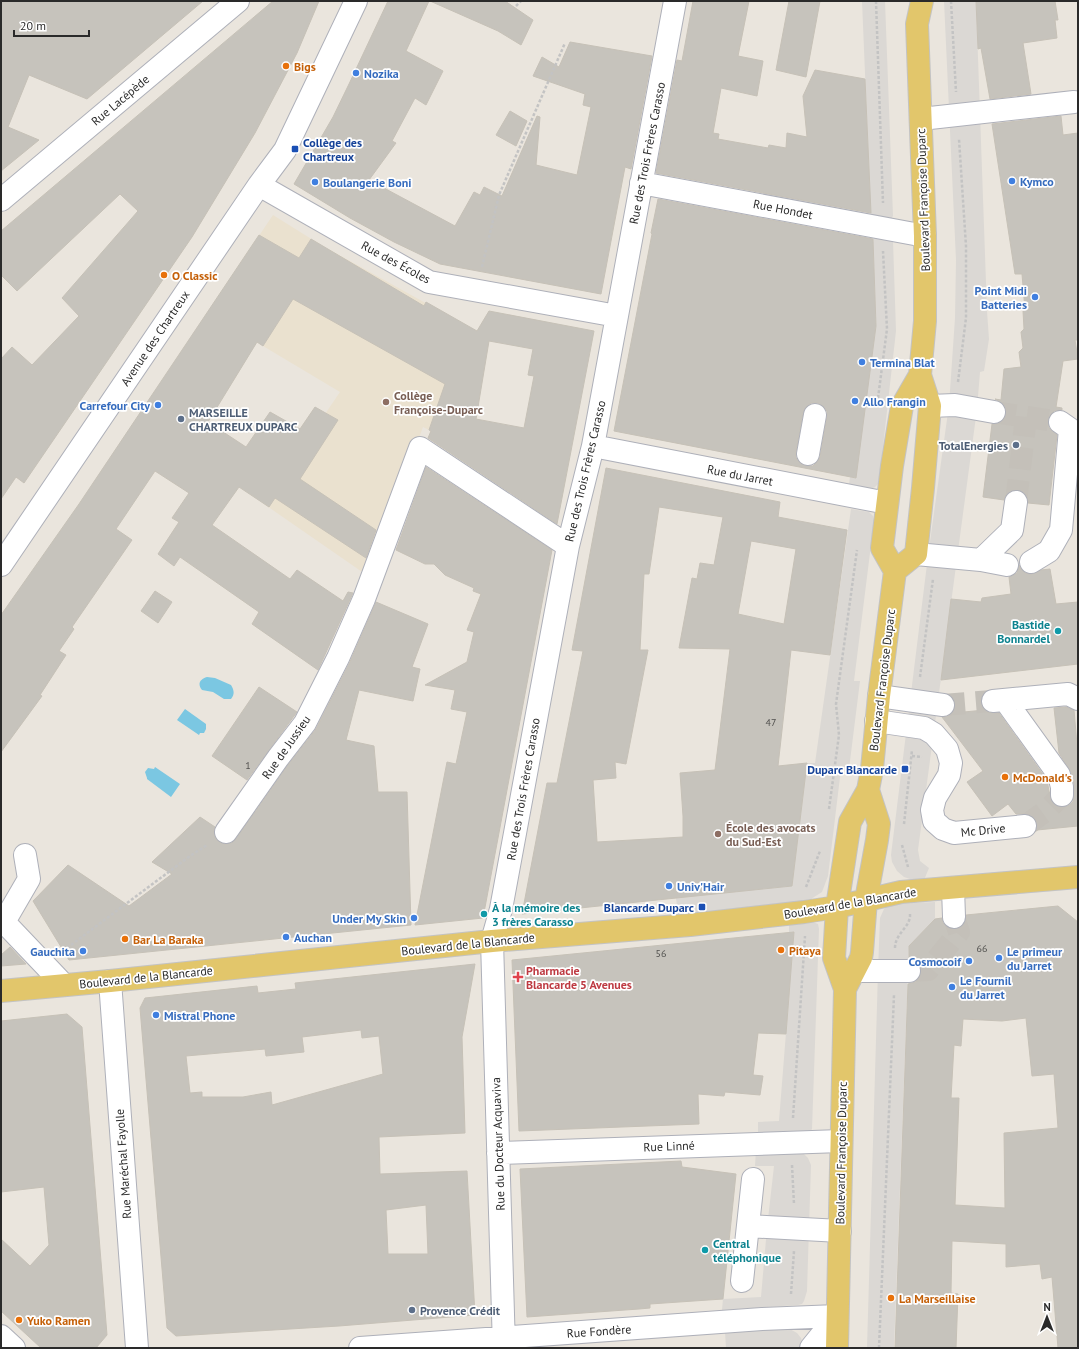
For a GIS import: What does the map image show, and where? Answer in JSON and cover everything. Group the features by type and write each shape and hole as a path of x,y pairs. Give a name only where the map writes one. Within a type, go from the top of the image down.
{"main road":[{"name":"Boulevard Françoise Duparc","path":"909,1 917,24"},
{"name":"Boulevard Françoise Duparc","path":"916,554 930,406 920,375 925,321 925,236 917,24 922,1"},
{"name":"Boulevard Françoise Duparc","path":"850,980 834,958 837,907 850,822 868,790 872,769 876,721 895,571 882,548 892,466 902,406 920,375"},
{"path":"895,571 916,554"},
{"name":"Boulevard Françoise Duparc","path":"837,1348 841,1141 850,980 861,958 866,900 879,824 868,790"},
{"name":"Boulevard de la Blancarde","path":"1,991 492,941 690,924 804,912 837,907 901,892 1078,877"}],"street":[{"name":"Rue Lacépède","path":"1,200 238,1"},
{"name":"Avenue des Chartreux","path":"1,565 259,185 285,150 356,1"},
{"name":"Rue des Trois Frères Carasso","path":"492,941 501,910 568,546 593,446 675,1"},
{"path":"921,119 1074,102"},
{"name":"Rue Hondet","path":"641,183 925,236"},
{"name":"Rue des Écoles","path":"259,185 429,282 617,316"},
{"path":"930,406 955,405 994,412"},
{"path":"806,470 815,415"},
{"path":"1031,562 1049,551 1060,530 1070,429 1060,422"},
{"name":"Rue du Jarret","path":"593,446 806,470 888,503"},
{"name":"Rue de Jussieu","path":"226,832 278,758 305,723 332,671 364,599 420,448 568,546"},
{"path":"981,560 1012,530 1016,502"},
{"path":"916,554 981,560 1007,565"},
{"path":"1062,795 1059,775 998,700 1068,694 1078,699"},
{"path":"879,696 943,705"},
{"name":"Mc Drive","path":"876,721 924,728 934,734 947,749 951,763 949,775 935,798 932,810 934,821 943,829 954,833 1025,826"},
{"path":"25,855 29,879 4,922 63,984"},
{"path":"953,888 954,917"},
{"name":"Rue du Docteur Acquaviva","path":"492,941 504,1343"},
{"path":"850,980 902,970"},
{"name":"Rue Maréchal Fayolle","path":"110,981 137,1348"},
{"name":"Rue Linné","path":"498,1153 841,1141"},
{"path":"742,1281 754,1180"},
{"path":"748,1226 840,1231"},
{"path":"811,1348 837,1316"},
{"name":"Rue Fondère","path":"360,1348 504,1343 762,1319 837,1316"},
{"path":"1,1336 14,1348"}],"path":[{"path":"516,6 521,1"},
{"path":"876,1 883,204"},
{"path":"476,290 500,195 565,44"},
{"path":"878,400 886,328 882,245"},
{"path":"828,813 839,735 836,704 858,548"},
{"path":"45,964 190,856 226,832"},
{"path":"804,894 820,850"},
{"path":"880,1348 902,970 895,941 910,919 910,911"},
{"path":"793,1120 805,935"}],"shaded area":[{"path":"862,1 885,1 893,216 891,219 871,218"},
{"path":"944,1 976,1 989,339 984,371 980,372 977,409 918,850 920,861 929,868 924,880 904,877 897,871 892,862 891,855 928,556 949,405 955,318 956,260"},
{"name":"Collège Françoise-Duparc","path":"273,215 321,245 467,326 429,430 423,427 368,576 264,504 340,392 263,346 293,299 238,267"},
{"path":"873,234 893,241 896,331 880,473 878,484 871,489 849,485 850,477 855,478 876,326"},
{"path":"851,509 869,512 873,516 874,521 854,681 860,681 849,769 841,769 828,876 822,892 811,899 804,901 678,914 676,898 792,886 807,763 815,763"},
{"path":"935,902 935,919 909,946 894,1348 867,1348 880,918 884,909 893,904"},
{"path":"810,921 818,924 819,929 812,1129 809,1133 758,1136 758,1122 779,1121 794,932 789,932 789,923"},
{"path":"756,1150 802,1152 808,1158 811,1165 807,1291 804,1301 802,1304 798,1305 722,1310 723,1299 761,1297 774,1166 755,1166"},
{"path":"788,1328 797,1333 801,1338 804,1348 726,1348 725,1332"}],"water":[{"path":"207,677 215,678 231,685 234,692 231,699 224,699 213,692 202,690 200,682"},
{"path":"185,709 206,724 204,733 200,733 199,735 177,720"},
{"path":"155,767 180,784 171,797 147,779 145,772 148,768 154,769"}],"building":[{"path":"1,1 203,1 87,99 29,75 8,127 39,140 1,171"},
{"path":"273,1 319,1 297,53 255,133 192,237 24,483 16,477 1,499 1,359 12,347 32,365 79,316 62,298 138,211 120,194 17,291 1,275 1,231"},
{"path":"388,1 429,1 406,51 443,71 426,105 415,98 392,141 396,143 369,180 455,226 474,192 480,195 484,187 502,196 537,116 540,117 536,165 577,175 591,107 583,105 585,94 533,76 542,57 559,67 570,42 652,56 631,169 625,167 601,294 440,264 394,242 350,218 294,184 333,117"},
{"path":"430,1 505,1 533,20 521,45 498,31"},
{"path":"693,1 749,1 738,56 763,61 757,96 721,88 713,133 719,134 718,139 768,148 769,145 786,148 787,133 807,137 803,96 815,70 865,79 871,213 656,173 677,60 682,61"},
{"path":"789,1 820,1 806,77 776,70"},
{"path":"976,1 1055,1 1058,20 1055,20 1057,38 1023,43 1031,94 990,99 981,48 978,49"},
{"path":"510,111 527,121 516,146 496,135"},
{"path":"1061,116 1063,135 1078,133 1078,340 1075,340 1078,359 1063,361 1056,407 1062,408 1062,410 1054,411 1050,415 1048,421 1049,428 1057,435 1049,505 1028,503 1024,492 1017,490 1012,490 1006,494 1004,500 983,497 992,424 999,424 1006,414 1006,407 995,399 1001,400 1004,369 1021,367 1019,352 1023,348 1021,332 1024,329 1023,311 1025,310 1022,274 1015,274 992,124"},
{"path":"658,199 873,239 876,326 856,478 614,431","holes":["811,403 818,403 827,411 820,457 813,466 806,466 800,463 796,458 803,413 806,407"]},
{"path":"259,235 299,258 311,239 424,306 426,302 477,331 489,311 594,331 557,524 428,438 431,431 429,430 445,384 293,299 263,346 257,342 208,422 246,447 270,412 300,429 315,407 338,420 300,479 376,530 366,558 275,498 269,507 239,487 212,525 290,579 297,570 343,601 348,592 353,593 318,670 252,624 259,612 180,557 174,566 158,554 179,522 172,518 189,493 155,471 116,529 132,540 72,627 74,629 59,651 66,655 40,695 42,696 1,752 1,615 79,504","holes":["489,341 533,349 528,375 534,376 524,428 476,419"]},
{"path":"426,467 552,550 483,918 415,925 447,762 456,764 467,712 451,709 455,690 425,685 467,662 474,632 467,630 481,594 473,591 474,588 445,575 434,564 425,564 396,550"},
{"path":"606,468 780,502 778,517 847,530 830,655 791,650 778,766 807,763 792,886 522,914 547,783 557,783 583,651 572,650","holes":["659,507 723,517 714,565 700,563 697,579 692,578 679,648 730,649 715,770 680,773 683,837 597,842 593,780 616,778 615,762 626,764 648,650 640,650 644,574 649,574","751,541 796,549 784,624 738,614"]},
{"path":"1019,565 1025,573 1031,574 1041,570 1050,569 1056,604 1078,602 1078,664 941,680 951,599 981,602 982,598 1011,594 1009,577 1017,573"},
{"path":"155,591 172,602 158,623 141,611"},
{"path":"376,602 428,624 412,667 420,669 413,701 359,690 346,740 374,746 378,792 407,792 411,925 69,960 33,901 68,865 129,906 172,874 152,862 200,817 215,827 215,837 219,842 225,844 232,843 316,729 349,664"},
{"path":"259,687 297,712 247,780 212,756"},
{"path":"1066,707 1074,710 1078,756 1078,826 1037,830 1035,818 1030,814 1016,814 1008,804 992,816 967,782 983,771 942,717 953,713 985,710 988,712 999,713 1047,780 1051,802 1056,806 1062,807 1068,806 1073,802 1074,784 1071,772 1059,753 1054,708"},
{"path":"1058,906 1078,922 1078,1348 1058,1348 1052,1277 1042,1279 1040,1264 1006,1267 1006,1244 952,1241 951,1293 958,1294 956,1348 895,1348 908,984 916,982 920,977 921,971 920,964 909,958 909,946 935,919 942,918 943,923 948,928 955,929 960,928 965,923 966,915","holes":["1026,1018 1032,1076 1054,1074 1058,1128 1004,1133 1005,1208 955,1205 959,1098 951,1098 954,1045 961,1046 963,1019 1002,1021"]},
{"path":"794,932 786,1034 758,1033 753,1075 763,1076 760,1095 725,1092 724,1096 698,1094 699,1124 519,1131 512,960"},
{"path":"10,947 26,964 1,966 1,955"},
{"path":"475,964 462,1037 465,1133 379,1137 380,1174 467,1171 475,1315 339,1326 176,1336 167,1328 140,1008 145,998 257,986 258,993 296,989 295,983","holes":["361,1030 362,1038 379,1036 383,1074 272,1105 271,1092 243,1097 202,1097 202,1092 190,1093 186,1056 265,1049 266,1056 304,1052 302,1037","426,1205 428,1254 388,1254 386,1210"]},
{"path":"67,1014 82,1027 107,1335 96,1348 41,1348 1,1311 1,1239 30,1266 49,1245 44,1187 1,1192 1,1021"},
{"path":"681,1161 682,1167 736,1174 723,1299 650,1304 650,1308 527,1317 520,1169"}],"tunnel":[{"path":"994,412 1060,422"},
{"path":"1016,502 1026,417"},
{"path":"943,705 992,701"},
{"path":"1025,826 1047,810 1062,795"},
{"path":"909,971 928,970 959,932 954,917"}],"place":[{"name":"Bigs","path":"286,66"},
{"name":"Nozika","path":"356,73"},
{"name":"Collège des Chartreux","path":"295,149"},
{"name":"Kymco","path":"1012,181"},
{"name":"Boulangerie Boni","path":"315,182"},
{"name":"O Classic","path":"164,275"},
{"name":"Point Midi Batteries","path":"1035,297"},
{"name":"Termina Blat","path":"862,362"},
{"name":"Allo Frangin","path":"855,401"},
{"name":"Collège Françoise-Duparc","path":"386,402"},
{"name":"Carrefour City","path":"158,405"},
{"name":"MARSEILLE CHARTREUX DUPARC","path":"181,419"},
{"name":"TotalEnergies","path":"1016,445"},
{"name":"Bastide Bonnardel","path":"1058,631"},
{"name":"Duparc Blancarde","path":"905,769"},
{"name":"McDonald's","path":"1005,777"},
{"name":"École des avocats du Sud-Est","path":"718,834"},
{"name":"Univ'Hair","path":"669,886"},
{"name":"Blancarde Duparc","path":"702,907"},
{"name":"À la mémoire des 3 frères Carasso","path":"484,914"},
{"name":"Under My Skin","path":"414,918"},
{"name":"Auchan","path":"286,937"},
{"name":"Bar La Baraka","path":"125,939"},
{"name":"Pitaya","path":"781,950"},
{"name":"Gauchita","path":"83,951"},
{"name":"Le primeur du Jarret","path":"999,958"},
{"name":"Cosmocoif","path":"969,961"},
{"name":"Pharmacie Blancarde 5 Avenues","path":"518,977"},
{"name":"Le Fournil du Jarret","path":"952,987"},
{"name":"Mistral Phone","path":"156,1015"},
{"name":"Central téléphonique","path":"705,1250"},
{"name":"La Marseillaise","path":"891,1298"},
{"name":"Provence Crédit","path":"412,1310"},
{"name":"Yuko Ramen","path":"19,1320"}]}
